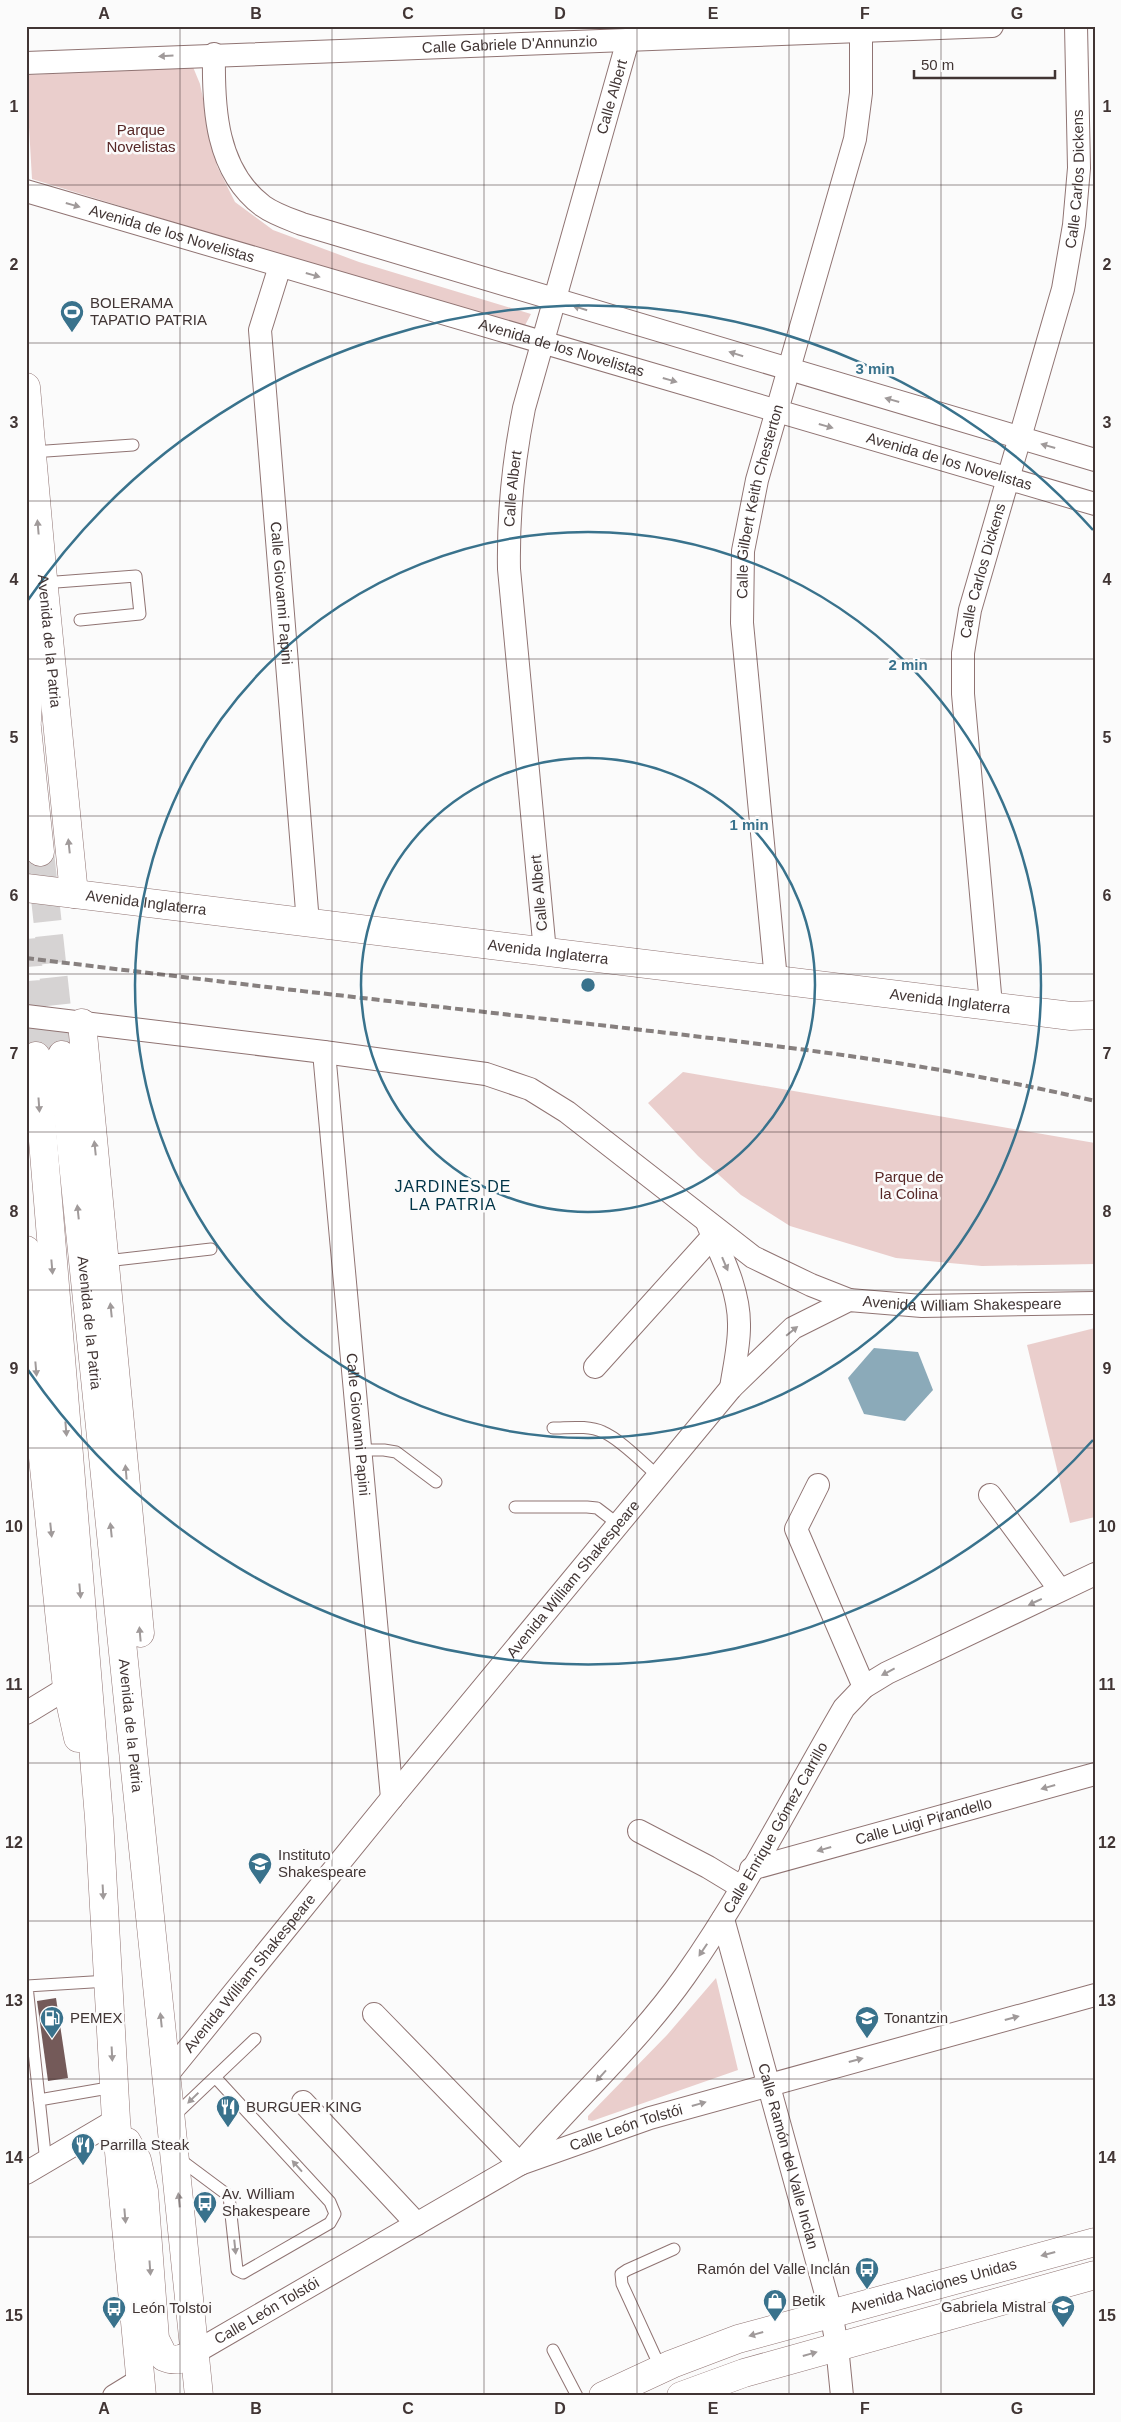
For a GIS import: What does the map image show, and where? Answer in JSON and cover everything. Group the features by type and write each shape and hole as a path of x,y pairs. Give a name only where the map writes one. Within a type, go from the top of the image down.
{"main road":[{"name":"Avenida de la Patria","path":"26,387 43,583 74,894"},
{"path":"26,551 32,630 26,719 40,852"},
{"name":"Avenida Inglaterra","path":"26,888 991,1005 1087,1019"},
{"path":"82,1023 106,1261 145,1690 143,1840"},
{"name":"Avenida de la Patria","path":"141,2388 116,2120 49,1056 143,1840 199,2396"},
{"path":"26,1250 39,1461 67,1688 100,1844"},
{"path":"116,2120 137,2160 144,2191 155,2339 158,2349 164,2358 172,2361 180,2360 194,2353"},
{"name":"Avenida Naciones Unidas","path":"603,2396 661,2369 738,2339 831,2312 1095,2242"},
{"path":"681,2396 744,2373 1095,2275"}],"street":[{"name":"Calle Gabriele D'Annunzio","path":"26,62 628,40 825,30 861,32 992,26"},
{"name":"Calle Carlos Dickens","path":"991,1005 963,694 963,653 970,610 1063,289 1074,226 1079,168 1076,26"},
{"name":"Calle Gilbert Keith Chesterton","path":"776,980 742,614 743,551 757,480 855,139 860,93 861,32"},
{"name":"Calle Albert","path":"545,952 509,569 508,520 514,462 524,408 628,40"},
{"path":"214,54 215,84 223,150 233,174 243,189 264,207 302,224 1095,460"},
{"name":"Avenida de los Novelistas","path":"26,191 1095,504"},
{"name":"Calle Giovanni Papini","path":"280,266 260,330 308,923"},
{"path":"26,1016 324,1052 486,1074 530,1089 567,1112 709,1228 753,1257 811,1285 849,1300"},
{"name":"Calle Giovanni Papini","path":"324,1052 392,1798"},
{"path":"709,1228 731,1279 736,1302 739,1325 738,1345 731,1388"},
{"path":"595,1367 709,1228"},
{"name":"Avenida William Shakespeare","path":"167,2075 392,1798 731,1388 793,1328 849,1300 922,1306 1095,1303"},
{"path":"738,1345 744,1357 750,1362 767,1355"},
{"path":"818,1485 796,1529 864,1687"},
{"path":"990,1495 1060,1590"},
{"name":"Calle Enrique Gómez Carrillo","path":"520,2164 624,2051 684,1977 723,1919 844,1708 864,1687 887,1673 1095,1574"},
{"path":"26,1713 67,1688"},
{"name":"Calle Luigi Pirandello","path":"746,1878 1095,1774"},
{"path":"640,1832 746,1878"},
{"name":"Calle Ramón del Valle Inclan","path":"723,1919 831,2312 837,2346 842,2396"},
{"name":"Calle León Tolstói","path":"194,2353 520,2164 650,2118 767,2084 1095,1995"},
{"path":"374,2014 520,2164"},
{"path":"303,2102 417,2224"},
{"path":"36,2168 116,2120"},
{"path":"114,2396 141,2388"}],"lane":[{"path":"32,452 133,445"},
{"path":"43,583 136,576 140,614 80,620"},
{"path":"106,1261 211,1250"},
{"path":"553,1428 589,1428 604,1432 658,1476"},
{"path":"360,1450 396,1452 436,1482"},
{"path":"514,1507 587,1506 598,1508 618,1524"},
{"path":"36,2168 39,2100 27,1986 108,1981"},
{"path":"171,2119 255,2039"},
{"path":"175,2155 229,2196 238,2270 243,2273 330,2223 335,2214 330,2202 215,2077"},
{"path":"39,2100 114,2087"},
{"path":"661,2369 622,2284 621,2274 674,2249"},
{"path":"553,2350 577,2396"}],"green space":[{"name":"Parque Novelistas","path":"193,67 200,84 217,166 235,202 273,230 359,262 531,314 523,329 32,179 26,75"},
{"name":"Parque de la Colina","path":"683,1072 1095,1143 1095,1264 982,1266 896,1258 790,1226 741,1195 698,1156 648,1103"},
{"path":"1095,1328 1095,1517 1070,1523 1027,1345"},
{"path":"716,1978 738,2070 592,2121 588,2120 588,2116 667,2035"}],"water":[{"path":"874,1348 918,1352 933,1390 905,1421 864,1414 848,1378"}],"building":[{"name":"PEMEX","path":"56,1998 68,2078 48,2081 37,2001"}],"tunnel":[{"path":"40,852 62,1055"},
{"path":"26,939 36,1056"}],"railway":[{"path":"26,958 852,1056 974,1076 1095,1101"}],"place":[{"name":"BOLERAMA TAPATIO PATRIA","path":"72,333"},
{"name":"Instituto Shakespeare","path":"260,1885"},
{"name":"PEMEX","path":"52,2039"},
{"name":"Tonantzin","path":"867,2039"},
{"name":"BURGUER KING","path":"228,2128"},
{"name":"Parrilla Steak","path":"83,2166"},
{"name":"Av. William Shakespeare","path":"205,2224"},
{"name":"Ramón del Valle Inclán","path":"867,2290"},
{"name":"Betik","path":"775,2322"},
{"name":"Gabriela Mistral","path":"1063,2328"},
{"name":"León Tolstoi","path":"114,2329"}],"district":[{"name":"JARDINES DE LA PATRIA","path":"453,1195"}]}
